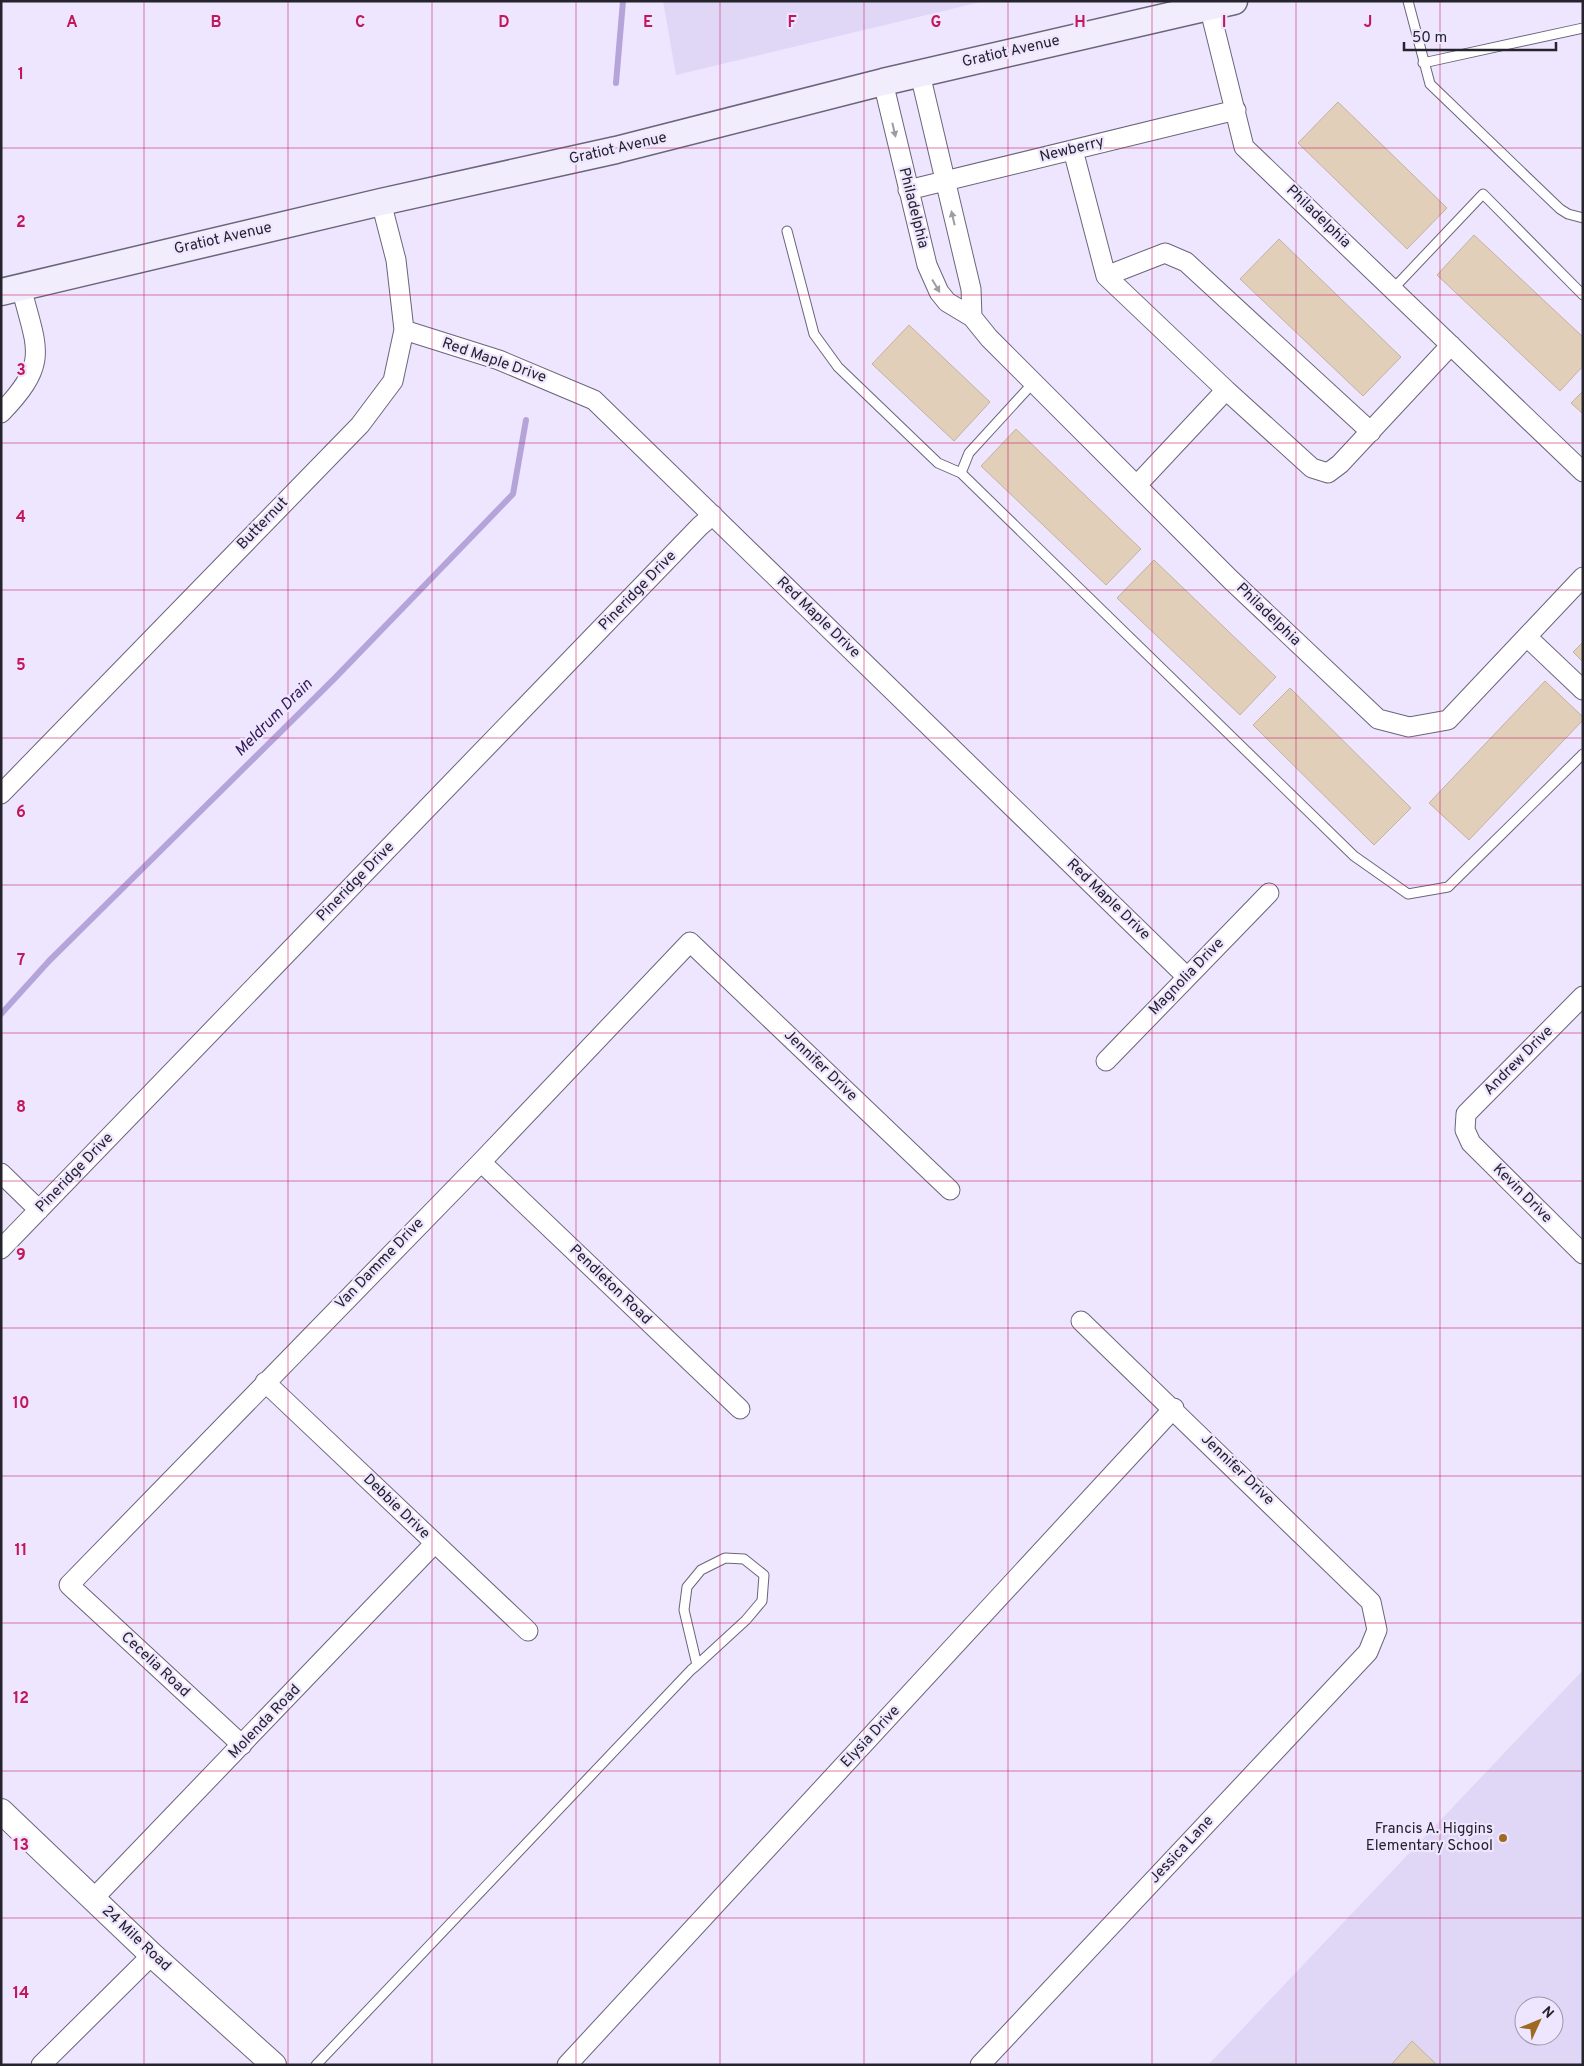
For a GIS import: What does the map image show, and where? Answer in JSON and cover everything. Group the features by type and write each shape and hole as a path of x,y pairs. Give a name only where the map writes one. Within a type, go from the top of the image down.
{"main road":[{"name":"Gratiot Avenue","path":"11,290 381,202 616,150 883,82 1222,3"}],"street":[{"name":"Philadelphia","path":"1222,3 1236,110 1244,147 1583,472"},
{"path":"920,74 971,289 972,317"},
{"name":"Philadelphia","path":"883,82 908,190 933,281 947,302 972,317 989,338 1231,580 1378,720 1408,727 1448,720 1583,577"},
{"name":"Newberry","path":"908,190 1236,110"},
{"path":"1073,150 1106,276 1226,390 1312,468 1328,473 1340,464 1451,345"},
{"name":"Butternut","path":"1,794 360,425 393,381 404,330 396,260 381,202"},
{"path":"1106,276 1165,253 1186,262 1370,432"},
{"path":"1,412 20,392 32,374 36,361 36,346 11,290"},
{"name":"Red Maple Drive","path":"404,330 499,360 594,400 1187,977"},
{"path":"1137,485 1226,390"},
{"name":"Pineridge Drive","path":"1,1249 713,516"},
{"path":"1527,637 1583,690"},
{"name":"Magnolia Drive","path":"1106,1061 1269,892"},
{"name":"Van Damme Drive","path":"69,1584 480,1162 690,942"},
{"name":"Jennifer Drive","path":"690,942 950,1190"},
{"name":"Andrew Drive","path":"1465,1130 1466,1114 1583,996"},
{"name":"Kevin Drive","path":"1465,1130 1470,1143 1583,1254"},
{"name":"Pendleton Road","path":"480,1162 740,1409"},
{"path":"1,1173 39,1210"},
{"name":"Jennifer Drive","path":"1082,1321 1174,1408 1372,1602 1376,1630"},
{"name":"Debbie Drive","path":"265,1382 528,1631"},
{"name":"Elysia Drive","path":"578,2061 1174,1408"},
{"name":"Molenda Road","path":"93,1899 435,1544"},
{"name":"Cecelia Road","path":"69,1584 242,1745"},
{"name":"Jessica Lane","path":"980,2065 1368,1652 1376,1630"},
{"name":"24 Mile Road","path":"1,1811 152,1955 274,2065"},
{"path":"41,2065 152,1955"}],"lane":[{"path":"1408,1 1430,84 1560,209 1568,214 1583,218"},
{"path":"1423,63 1583,28"},
{"path":"1393,289 1483,194 1583,295"},
{"path":"787,231 814,334 838,367 938,463 961,473 1354,856 1408,894 1448,887 1583,754"},
{"path":"961,473 969,453 1034,382"},
{"path":"316,2065 697,1665 746,1620 762,1600 764,1575 744,1559 725,1558 701,1570 687,1587 684,1610 697,1665"}],"shaded area":[{"path":"663,1 985,1 676,75"},
{"name":"Francis A. Higgins Elementary School","path":"1583,1670 1583,2065 1208,2065"}],"building":[{"path":"1338,102 1447,208 1407,249 1298,143"},
{"path":"1474,235 1583,337 1583,366 1560,391 1437,275"},
{"path":"1279,239 1401,357 1363,396 1240,279"},
{"path":"909,325 990,402 954,441 872,364"},
{"path":"1583,391 1583,414 1571,403"},
{"path":"1016,429 1141,549 1106,585 981,466"},
{"path":"1154,560 1276,677 1240,715 1117,598"},
{"path":"1583,642 1583,662 1573,652"},
{"path":"1545,681 1583,717 1583,720 1469,840 1429,803"},
{"path":"1290,688 1411,808 1374,845 1253,725"},
{"path":"1412,2041 1437,2065 1391,2065"}],"waterway":[{"name":"Meldrum Drain","path":"616,83 623,1"},
{"name":"Meldrum Drain","path":"1,1014 49,961 334,679 513,494 526,420"}],"place":[{"name":"Francis A. Higgins Elementary School","path":"1503,1838"}]}
